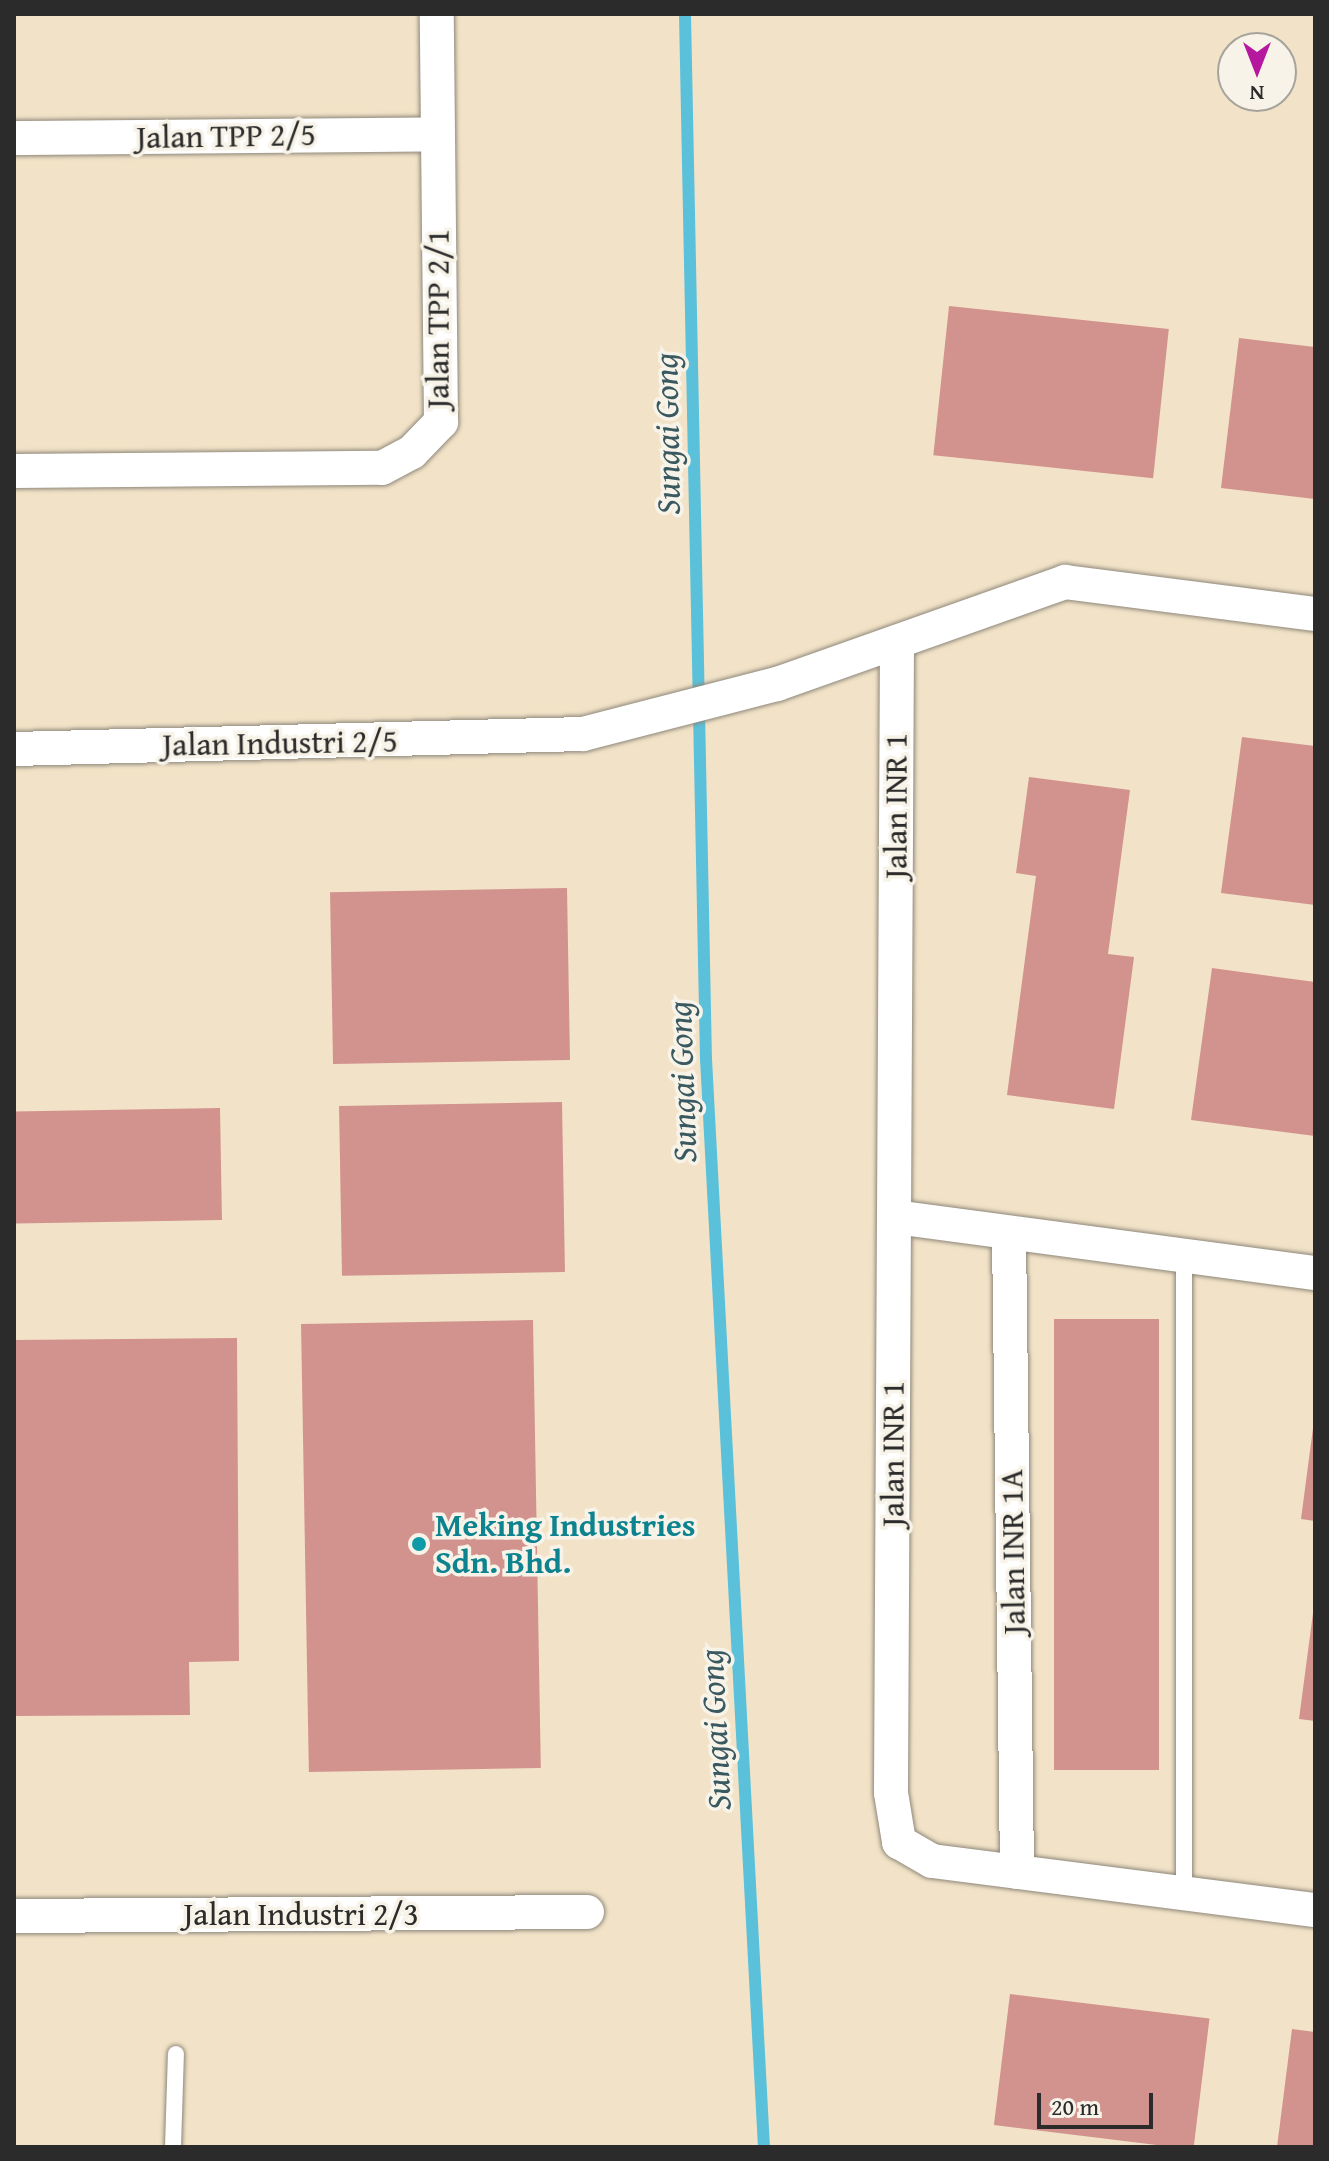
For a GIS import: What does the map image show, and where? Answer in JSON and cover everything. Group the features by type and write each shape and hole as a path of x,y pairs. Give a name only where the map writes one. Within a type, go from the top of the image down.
{"street":[{"name":"Jalan TPP 2/1","path":"14,471 382,468 412,452 441,422 437,14"},
{"name":"Jalan TPP 2/5","path":"14,138 438,134"},
{"name":"Jalan Industri 2/5","path":"14,749 547,737 620,726 777,684 1065,582 1315,614"},
{"name":"Jalan INR 1","path":"897,642 891,1793 899,1842 932,1861 1315,1910"},
{"path":"895,1217 1315,1273"},
{"name":"Jalan INR 1A","path":"1009,1233 1017,1872"},
{"name":"Jalan Industri 2/3","path":"14,1916 587,1912"}],"lane":[{"path":"1184,1255 1184,1893"},
{"path":"173,2147 176,2054"}],"building":[{"path":"949,306 1169,329 1153,478 933,455"},
{"path":"1239,338 1315,347 1315,499 1221,488"},
{"path":"1242,737 1315,746 1315,905 1221,893"},
{"path":"1029,777 1130,790 1108,954 1134,957 1114,1109 1007,1095 1036,876 1016,873"},
{"path":"567,888 570,1060 333,1064 330,892"},
{"path":"1212,968 1315,982 1315,1136 1191,1120"},
{"path":"562,1102 565,1272 342,1276 339,1106"},
{"path":"220,1108 222,1220 16,1224 14,1112"},
{"path":"1054,1319 1159,1319 1159,1770 1054,1770"},
{"name":"Meking Industries Sdn. Bhd.","path":"533,1320 541,1768 309,1772 301,1324"},
{"path":"237,1338 239,1661 189,1662 190,1715 14,1716 14,1340"},
{"path":"1315,1428 1315,1521 1301,1519"},
{"path":"1315,1613 1315,1721 1299,1719"},
{"path":"1010,1994 1210,2018 1194,2147 994,2125"},
{"path":"1292,2029 1315,2032 1315,2147 1277,2147"}],"waterway":[{"name":"Sungai Gong","path":"685,14 706,1059 764,2147"}],"place":[{"name":"Meking Industries Sdn. Bhd.","path":"419,1544"}]}
